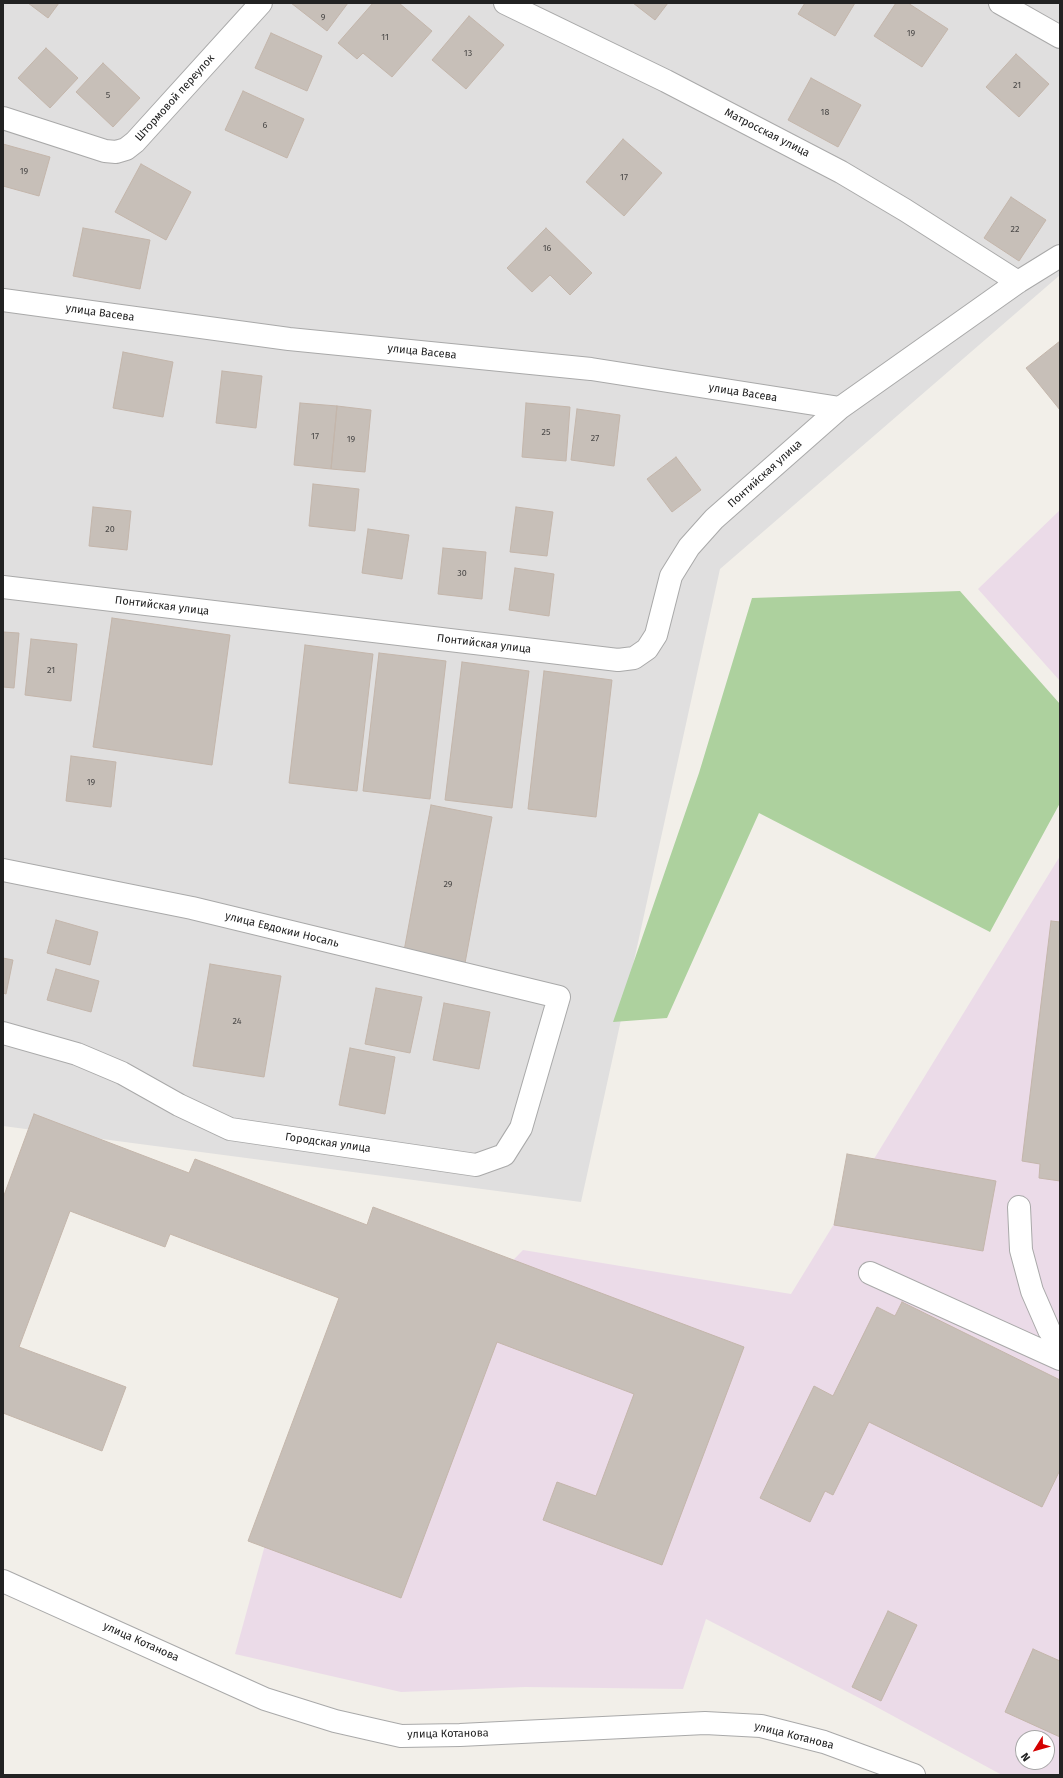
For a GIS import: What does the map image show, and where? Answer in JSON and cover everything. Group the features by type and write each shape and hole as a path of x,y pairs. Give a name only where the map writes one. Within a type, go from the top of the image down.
{"street":[{"name":"Штормовой переулок","path":"3,118 104,151 116,152 126,149 135,142 261,3"},
{"name":"Матросская улица","path":"505,3 666,81 841,172 905,210 1018,282"},
{"path":"1000,3 1060,37"},
{"name":"Понтийская улица","path":"3,587 618,660 634,658 648,650 656,635 671,576 689,547 714,520 840,408 1018,282 1060,256"},
{"name":"улица Васева","path":"3,300 289,339 591,369 840,408"},
{"name":"улица Евдокии Носаль","path":"3,870 192,908 559,997"},
{"name":"Городская улица","path":"3,1033 77,1054 122,1073 180,1105 230,1129 476,1165 504,1155 521,1128 559,997"},
{"path":"1019,1207 1021,1250 1032,1291 1049,1330 1060,1346"},
{"path":"870,1274 1060,1359"},
{"name":"улица Котанова","path":"3,1581 265,1699 335,1721 401,1736 460,1735 705,1723 761,1726 824,1742 914,1775"}],"shaded area":[{"path":"3,3 1060,3 1060,275 720,569 581,1202 3,1126"},
{"path":"1060,510 1060,681 978,589"},
{"path":"1060,856 1060,1775 1002,1775 871,1704 706,1619 683,1689 525,1687 401,1692 235,1654 265,1545 343,1435 523,1250 791,1294"}],"green space":[{"path":"960,591 1060,704 1060,803 990,932 759,813 667,1018 613,1022 699,773 752,598"}],"building":[{"path":"28,3 59,3 48,18"},
{"path":"291,3 348,3 327,31"},
{"path":"373,3 399,3 432,31 392,77 363,53 357,59 338,43"},
{"path":"633,3 668,3 655,20"},
{"path":"805,3 855,3 835,36 798,14"},
{"path":"896,3 908,3 948,29 922,67 874,36"},
{"path":"469,16 504,45 466,89 432,60"},
{"path":"271,33 322,56 307,91 255,68"},
{"path":"46,48 78,78 50,108 18,78"},
{"path":"1016,54 1049,84 1019,117 986,87"},
{"path":"103,63 140,98 113,127 76,92"},
{"path":"811,78 861,105 838,147 788,120"},
{"path":"243,91 304,119 287,158 225,130"},
{"path":"623,139 662,173 624,216 586,182"},
{"path":"3,144 50,157 39,196 3,186"},
{"path":"141,164 191,192 166,240 115,212"},
{"path":"1011,197 1046,220 1019,261 984,238"},
{"path":"83,228 150,240 140,289 73,276"},
{"path":"546,228 592,273 570,295 550,275 532,292 507,268"},
{"path":"1060,341 1060,410 1026,368"},
{"path":"123,352 173,362 163,417 113,408"},
{"path":"222,371 262,376 256,428 216,423"},
{"path":"300,403 337,406 331,469 294,465"},
{"path":"526,403 570,407 566,461 522,457"},
{"path":"337,406 371,410 365,472 331,469"},
{"path":"577,409 620,415 614,466 571,460"},
{"path":"676,457 701,490 672,512 647,479"},
{"path":"313,484 359,489 355,531 309,526"},
{"path":"93,507 131,511 127,550 89,546"},
{"path":"516,507 553,512 547,556 510,552"},
{"path":"368,529 409,535 402,579 362,573"},
{"path":"443,548 486,552 482,599 438,594"},
{"path":"515,568 554,574 549,616 509,610"},
{"path":"112,618 230,635 212,765 93,747"},
{"path":"3,632 19,633 14,688 3,687"},
{"path":"31,639 77,644 71,701 25,695"},
{"path":"305,645 373,654 357,791 289,783"},
{"path":"379,653 446,661 430,799 363,791"},
{"path":"462,662 529,671 512,808 445,800"},
{"path":"544,671 612,680 596,817 528,809"},
{"path":"71,756 116,762 111,807 66,801"},
{"path":"431,805 492,817 465,963 404,951"},
{"path":"56,920 98,932 90,965 47,953"},
{"path":"1051,921 1060,922 1060,1181 1039,1178 1040,1164 1022,1161"},
{"path":"3,958 13,960 6,994 3,993"},
{"path":"210,964 281,976 264,1077 193,1066"},
{"path":"56,969 99,981 91,1012 47,1000"},
{"path":"376,988 422,997 410,1053 365,1044"},
{"path":"444,1003 490,1012 479,1069 433,1060"},
{"path":"350,1048 395,1057 385,1114 339,1105"},
{"path":"34,1114 189,1173 195,1159 367,1225 373,1207 744,1347 662,1565 543,1520 557,1482 596,1496 634,1394 497,1342 401,1598 248,1541 339,1298 170,1234 165,1247 70,1211 19,1347 126,1387 102,1451 3,1413 3,1198"},
{"path":"847,1154 996,1181 983,1251 834,1225"},
{"path":"902,1302 1060,1380 1060,1470 1042,1507 869,1422 833,1495 825,1491 810,1522 760,1498 814,1386 833,1396 877,1307 895,1316"},
{"path":"888,1611 917,1625 881,1701 852,1687"},
{"path":"1033,1649 1060,1661 1060,1737 1055,1735 1055,1730 1045,1730 1005,1712"}]}
